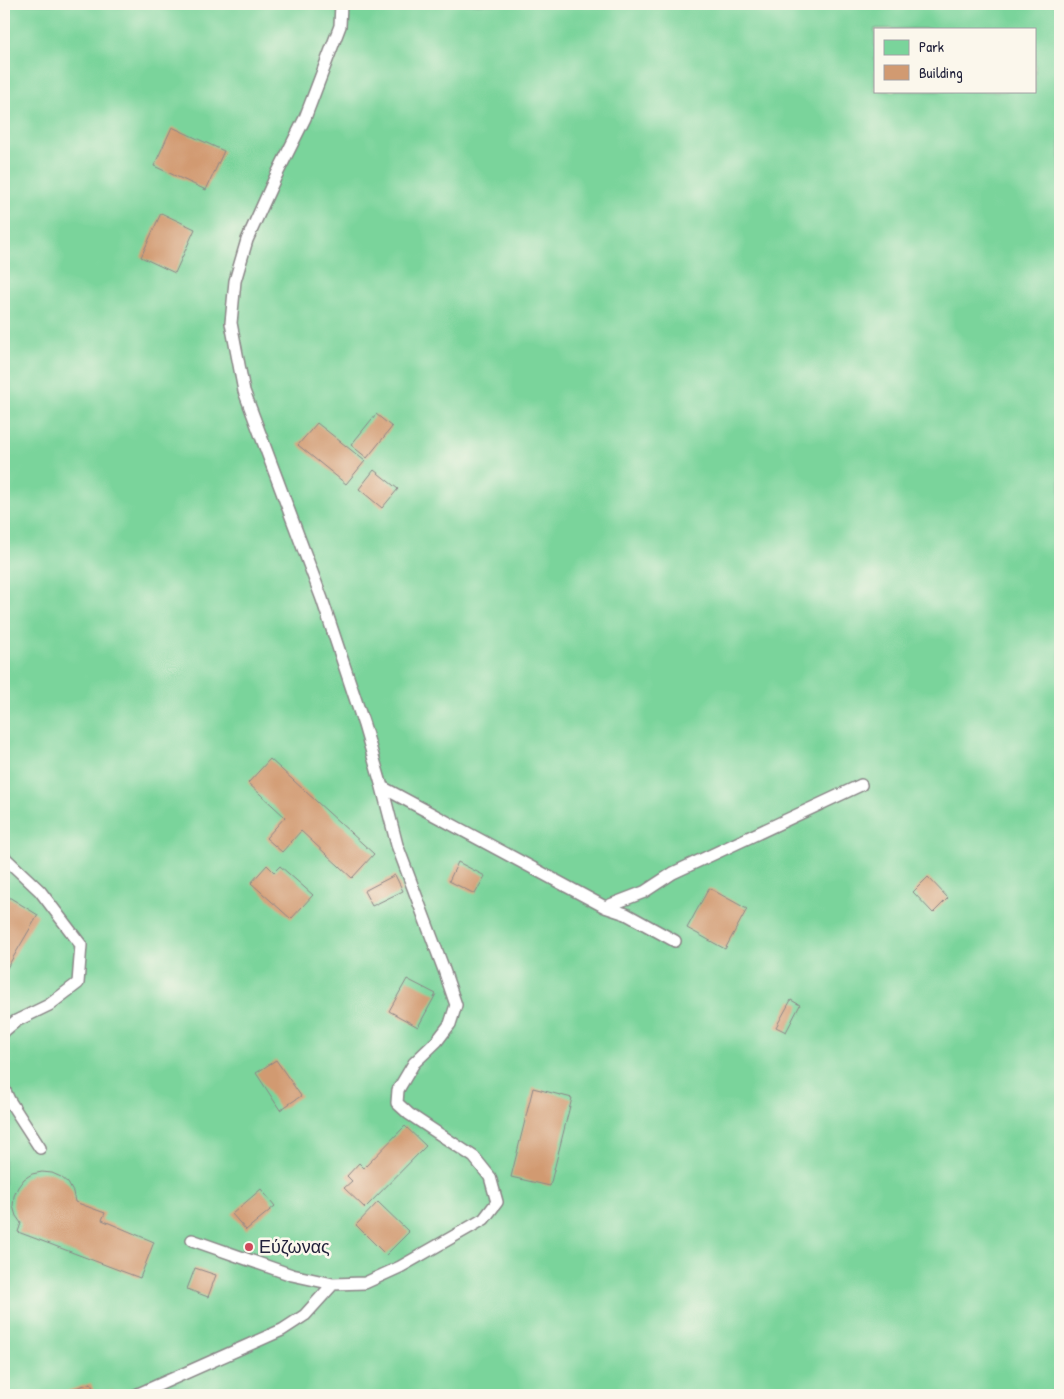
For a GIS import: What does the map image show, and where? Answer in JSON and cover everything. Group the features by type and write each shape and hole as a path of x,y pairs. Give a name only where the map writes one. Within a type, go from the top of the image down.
{"lane":[{"path":"192,1240 292,1275 333,1284 365,1283 400,1267 484,1218 497,1202 490,1177 474,1157 409,1114 397,1103 398,1090 414,1063 437,1041 450,1024 456,1005 397,845 364,725 322,599 244,391 232,323 235,282 247,240 275,178 306,118 340,26 341,4"},
{"path":"605,907 644,892 673,873 861,785"},
{"path":"382,787 605,907 626,914 675,941"},
{"path":"4,857 40,891 81,945 78,983 48,1005 16,1021 4,1031"},
{"path":"4,1089 40,1148"},
{"path":"136,1395 282,1330 304,1315 333,1284"}],"green space":[{"path":"4,4 1060,4 1060,1395 4,1395"}],"building":[{"path":"172,127 224,151 206,190 154,166"},
{"path":"161,213 195,229 175,273 141,257"},
{"path":"376,414 392,427 367,458 351,445"},
{"path":"317,423 365,461 346,484 298,445"},
{"path":"374,470 398,489 382,508 359,489"},
{"path":"270,759 374,854 352,878 301,831 282,852 266,838 285,817 248,783"},
{"path":"458,862 485,876 475,894 449,881"},
{"path":"267,865 274,872 280,866 313,895 291,919 251,883"},
{"path":"395,875 403,891 372,906 364,891"},
{"path":"928,877 948,898 933,913 913,892"},
{"path":"709,888 747,909 725,949 687,928"},
{"path":"4,894 38,915 4,973"},
{"path":"407,979 436,994 418,1027 389,1011"},
{"path":"791,1000 800,1005 786,1032 776,1027"},
{"path":"276,1060 301,1096 280,1110 256,1073"},
{"path":"533,1088 572,1098 550,1186 511,1177"},
{"path":"405,1126 426,1146 365,1208 344,1188 352,1181 347,1176 359,1163 364,1168"},
{"path":"52,1173 61,1177 68,1183 73,1192 75,1202 105,1213 102,1220 154,1242 140,1278 18,1232 21,1223 16,1216 13,1206 14,1196 24,1179 32,1174"},
{"path":"261,1189 275,1206 246,1230 232,1214"},
{"path":"378,1202 409,1232 386,1255 356,1225"},
{"path":"195,1268 216,1275 208,1297 187,1289"},
{"path":"91,1383 95,1395 69,1395 67,1391"},
{"path":"112,1390 114,1395 98,1395"}],"place":[{"name":"Εύζωνας","path":"249,1247"}]}
